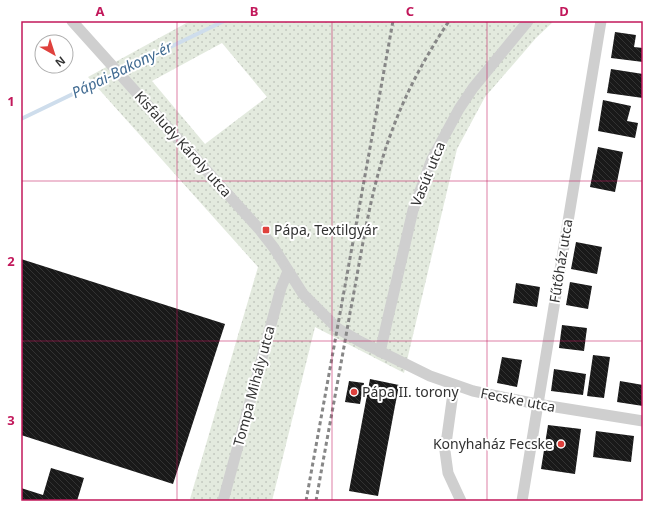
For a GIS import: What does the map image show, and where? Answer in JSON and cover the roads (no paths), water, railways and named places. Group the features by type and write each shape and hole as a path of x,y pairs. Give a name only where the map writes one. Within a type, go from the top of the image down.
{"street":[{"name":"Kisfaludy Károly utca","path":"72,21 260,230 288,271"},
{"name":"Vasút utca","path":"380,352 412,210 432,159 459,109 473,88 528,21"},
{"name":"Fűtőház utca","path":"522,501 600,21"},
{"name":"Fecske utca","path":"288,271 303,294 337,328 380,352 430,376 454,386 472,391 537,404 643,421"},
{"name":"Tompa Mihály utca","path":"223,501 281,288 288,271"},
{"path":"454,386 445,451 448,473 461,501"}],"waterway":[{"name":"Pápai-Bakony-ér","path":"21,119 224,21"}],"railway":[{"path":"306,501 393,21"},
{"path":"316,501 363,243 378,173 393,128 411,86 425,59 449,21"}],"place":[{"name":"Pápa, Textilgyár","path":"266,230"},
{"name":"Pápa II. torony","path":"354,392"},
{"name":"Konyhaház Fecske","path":"561,444"}]}
